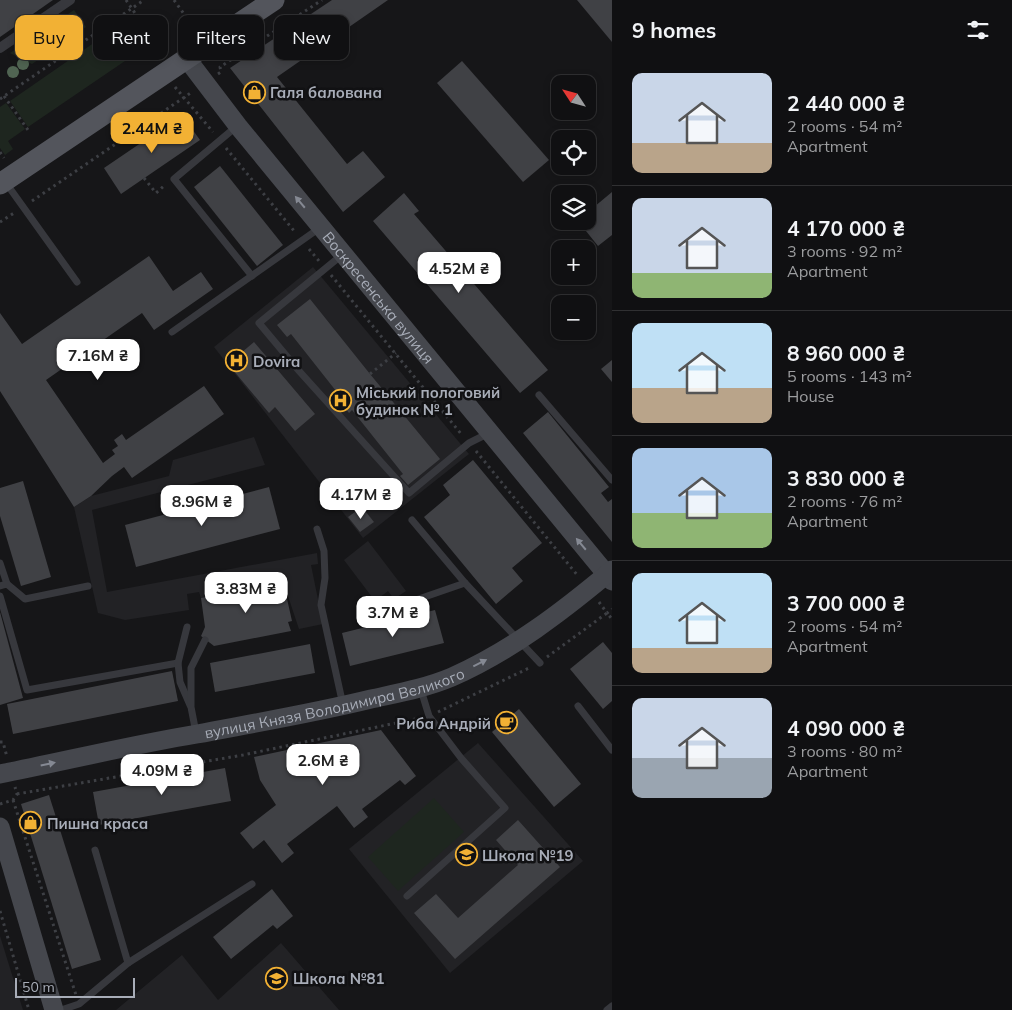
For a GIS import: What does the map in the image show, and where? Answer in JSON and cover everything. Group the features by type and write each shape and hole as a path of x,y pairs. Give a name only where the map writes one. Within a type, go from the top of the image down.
{"main road":[{"path":"252,15 274,0"},
{"path":"2,183 186,60"},
{"name":"Воскресенська вулиця","path":"188,60 238,126 489,433 610,575"},
{"name":"вулиця Князя Володимира Великого","path":"0,774 344,706 450,678 519,641 588,589 610,575"},
{"path":"0,827 54,1010"}],"street":[{"path":"0,48 70,0"}],"lane":[{"path":"238,126 174,179 252,276"},
{"path":"2,183 23,207 77,282"},
{"path":"172,332 321,226"},
{"path":"343,254 259,323 306,379 409,493 469,442 489,433"},
{"path":"539,395 612,480"},
{"path":"412,520 465,583 540,663"},
{"path":"317,529 324,551 325,578 321,604 344,706"},
{"path":"0,563 3,585 25,599 88,586"},
{"path":"384,611 465,583"},
{"path":"0,596 27,690 178,663"},
{"path":"187,627 178,663 180,682 191,707"},
{"path":"196,734 191,707 192,668 205,640"},
{"path":"406,896 506,808 461,758 429,716 421,687"},
{"path":"578,706 612,750"},
{"path":"94,850 128,963"},
{"path":"61,1010 78,1004 128,963 252,884"},
{"path":"608,1010 612,1006"}],"path":[{"path":"126,0 150,35 151,51 166,74"},
{"path":"0,99 144,0"},
{"path":"174,0 185,15"},
{"path":"0,222 221,72 220,67 322,0"},
{"path":"4,96 28,130"},
{"path":"183,98 396,353 612,619"},
{"path":"0,152 4,158"},
{"path":"144,178 156,193 174,179"},
{"path":"370,374 396,353"},
{"path":"17,794 243,755 429,716 540,663 612,609"},
{"path":"13,800 78,1004"},
{"path":"0,911 29,1010"}],"shaded area":[{"path":"74,10 78,15 67,15"},
{"path":"93,43 93,60 126,60 28,127 10,101 69,60 83,60 83,50"},
{"path":"24,60 38,60 32,64"},
{"path":"6,103 25,129 8,141 13,149 5,155 0,148 0,107"},
{"name":"Міський пологовий будинок № 1","path":"313,267 469,454 363,538 214,347"},
{"path":"254,437 265,465 92,510 107,592 317,553 318,564 311,565 323,624 299,629 283,581 201,598 199,592 187,594 189,610 125,620 98,613 74,507 91,496 169,476 173,460"},
{"path":"368,541 406,591 394,599 388,591 375,601 344,560"},
{"name":"Школа №19","path":"478,743 583,861 450,973 349,849"},
{"path":"434,798 464,832 398,891 368,857"},
{"path":"0,936 23,1010 0,1010"},
{"name":"Школа №81","path":"281,943 339,1010 116,1010 182,955 218,1000"}],"building":[{"path":"0,0 53,0 32,15 15,15 15,27 0,37"},
{"path":"332,0 388,0 349,27 349,15 310,15"},
{"path":"577,0 612,0 612,42"},
{"path":"274,39 274,60 302,60 277,77 347,164 363,151 385,177 343,212 230,68 242,60 264,60 264,45"},
{"path":"462,61 549,160 523,182 437,83"},
{"path":"182,115 200,140 121,194 104,168"},
{"path":"220,166 283,245 257,266 194,187"},
{"path":"612,192 612,235 598,246 596,240 593,240 585,230 596,230 596,205"},
{"path":"404,193 419,211 414,214 548,370 520,393 373,221"},
{"path":"149,256 173,291 201,272 213,289 154,330 142,313 46,380 103,463 115,454 112,450 118,446 114,440 122,434 126,440 204,386 224,414 132,478 124,467 91,496 74,507 0,391 0,313 22,344"},
{"path":"310,299 440,459 408,485 400,476 403,474 352,410 349,413 337,398 340,396 291,334 287,337 277,325"},
{"path":"254,342 315,414 295,431 275,407 269,413 228,364"},
{"path":"612,360 612,382 601,369"},
{"path":"548,412 609,487 601,493 608,502 612,499 612,542 523,433"},
{"path":"473,460 542,543 512,568 523,581 496,604 424,517 450,495 443,485"},
{"path":"23,481 51,577 21,586 0,516 0,488"},
{"path":"269,487 280,529 136,567 125,525"},
{"path":"362,507 374,522 360,532 348,517"},
{"path":"283,581 292,621 288,622 291,631 214,646 201,636 205,627 201,598"},
{"path":"435,610 444,643 350,666 342,633"},
{"path":"0,612 23,698 0,705"},
{"path":"603,642 612,653 612,701 603,709 570,669"},
{"path":"310,644 315,673 215,692 210,663"},
{"path":"172,671 178,701 13,734 7,704"},
{"path":"519,709 581,784 554,807 492,732"},
{"path":"381,730 416,776 405,785 400,780 362,809 368,817 354,828 337,806 287,844 294,853 282,863 264,840 253,849 240,833 276,805 260,780 254,757"},
{"path":"225,768 231,801 99,825 93,792"},
{"path":"49,795 101,960 72,969 21,804"},
{"path":"518,820 560,867 455,959 414,913 436,894 458,918 518,865 496,840"},
{"path":"272,889 293,916 277,929 273,925 231,959 213,937"}],"place":[{"name":"Галя балована","path":"254,92"},
{"name":"Dovira","path":"237,361"},
{"name":"Міський пологовий будинок № 1","path":"340,401"},
{"name":"Риба Андрій","path":"507,723"},
{"name":"Пишна краса","path":"31,823"},
{"name":"Школа №19","path":"466,855"},
{"name":"Школа №81","path":"277,978"}]}
